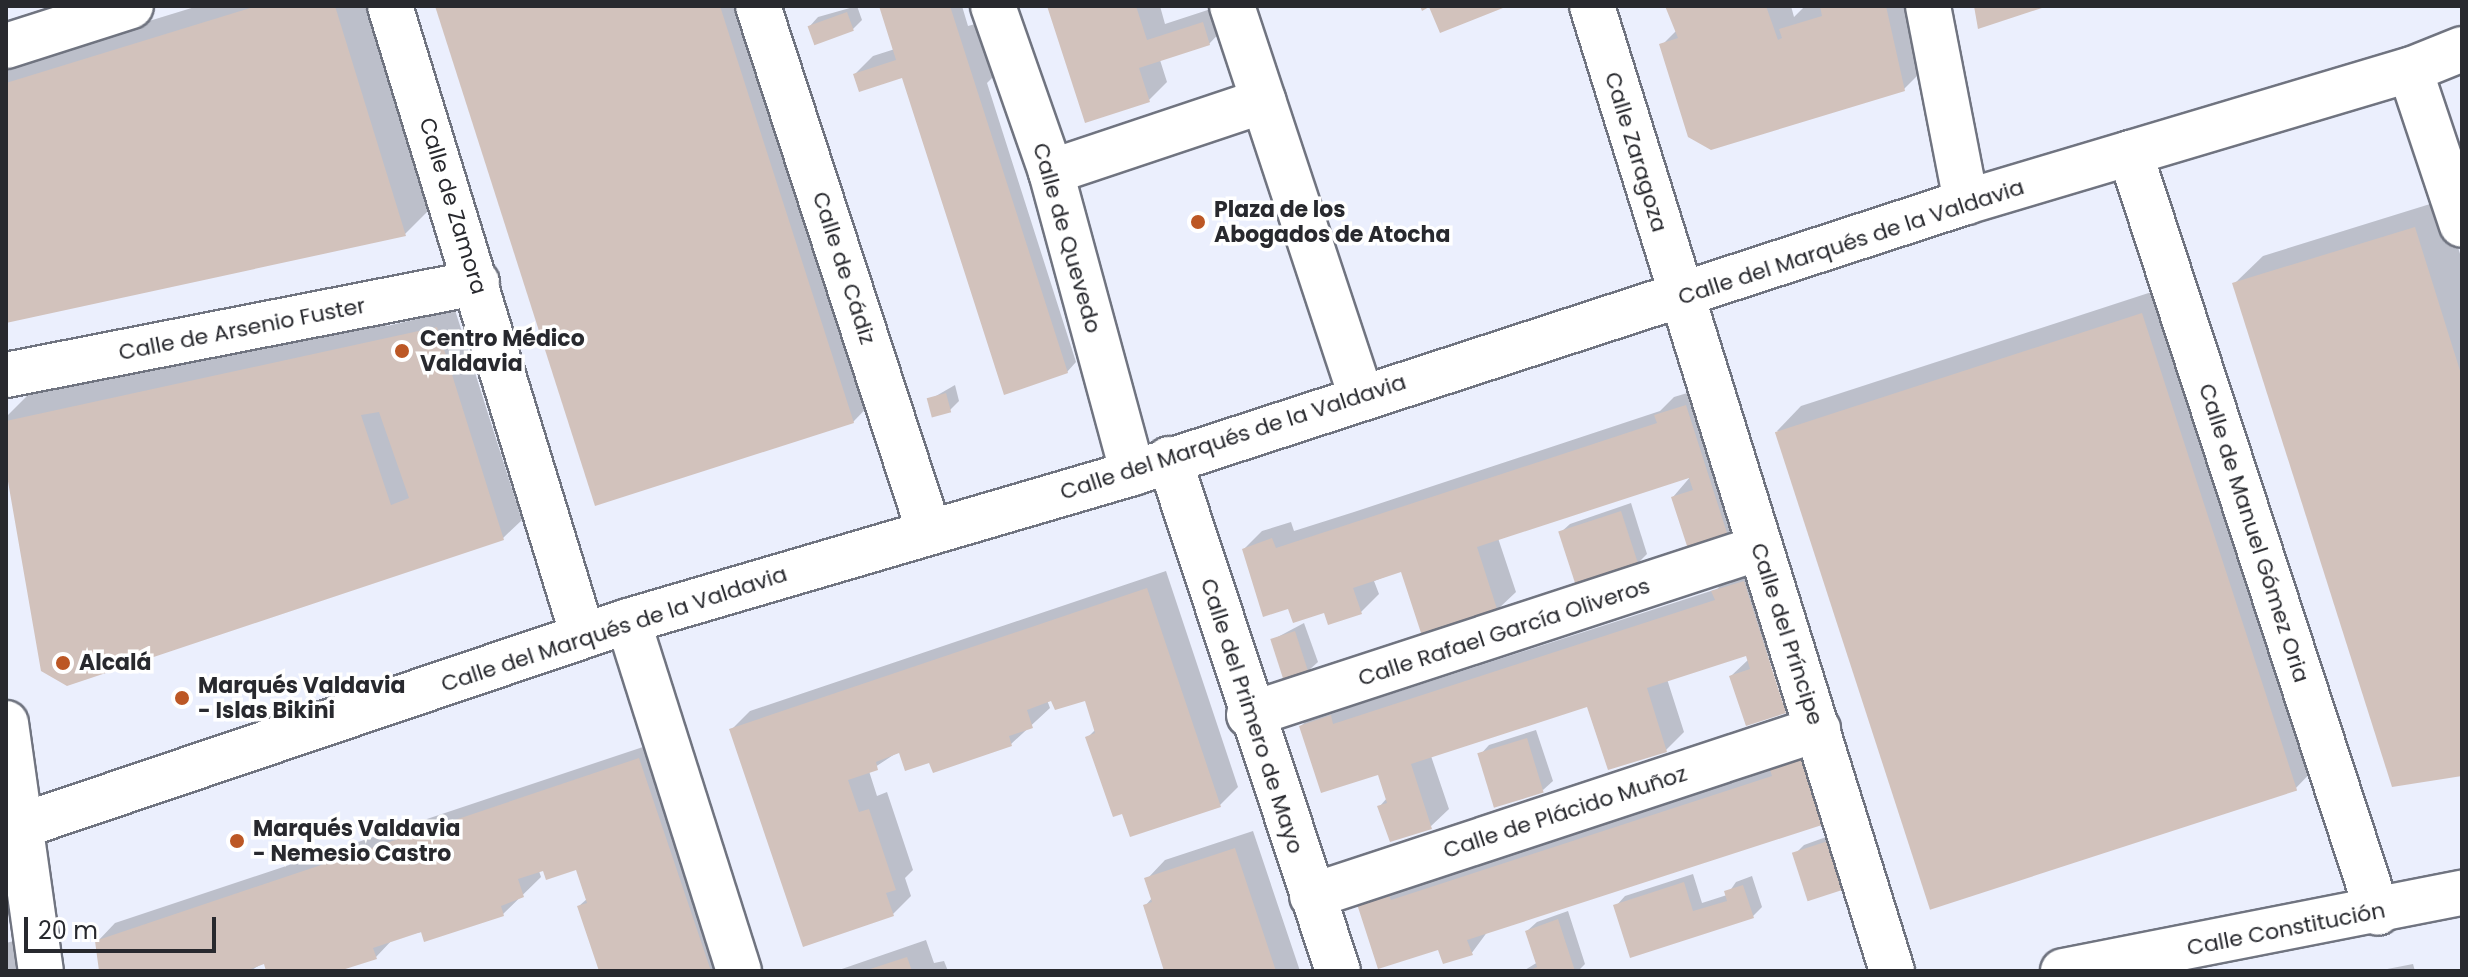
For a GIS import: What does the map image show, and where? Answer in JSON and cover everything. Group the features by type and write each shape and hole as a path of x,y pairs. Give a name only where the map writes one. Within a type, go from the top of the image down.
{"street":[{"path":"6,46 131,6"},
{"name":"Calle de Zamora","path":"390,6 583,636"},
{"name":"Calle de Cádiz","path":"758,6 929,531"},
{"name":"Calle de Quevedo","path":"993,6 1151,466"},
{"path":"1232,6 1361,395"},
{"name":"Calle Zaragoza","path":"1592,6 1680,298"},
{"path":"1928,6 1966,202"},
{"name":"Calle del Marqués de la Valdavia","path":"13,829 628,621 1151,466 1361,395 1680,298 1966,202 2410,70 2462,49"},
{"path":"2410,70 2462,225"},
{"path":"1051,172 1263,101"},
{"name":"Calle de Manuel Gómez Oria","path":"2130,153 2378,913"},
{"name":"Calle de Arsenio Fuster","path":"6,375 477,283"},
{"name":"Calle del Príncipe","path":"1680,298 1892,971"},
{"name":"Calle del Primero de Mayo","path":"1151,466 1249,715 1338,971"},
{"name":"Calle Rafael García Oliveros","path":"1249,715 1759,548"},
{"path":"628,621 739,971"},
{"path":"6,723 13,829 41,971"},
{"name":"Calle de Plácido Muñoz","path":"1312,896 1818,729"},
{"name":"Calle Constitución","path":"2063,971 2462,895"}],"building":[{"path":"257,6 335,6 406,236 6,323 6,83"},
{"path":"435,6 720,6 854,423 595,506"},
{"path":"879,6 950,6 1068,373 1004,395 902,78 859,92 853,74 896,60"},
{"path":"1047,6 1136,6 1147,40 1203,22 1210,45 1139,68 1150,102 1085,123"},
{"path":"1420,6 1508,6 1440,33 1429,7 1422,11"},
{"path":"1665,6 1766,6 1778,40 1782,38 1779,29 1822,16 1820,6 1886,6 1905,91 1711,150 1688,137 1659,44 1678,38"},
{"path":"1974,6 2045,6 2045,7 1978,29"},
{"path":"847,12 854,31 814,45 808,26"},
{"path":"2415,227 2462,377 2462,776 2392,787 2232,283"},
{"path":"2142,313 2297,790 1930,910 1775,432"},
{"path":"437,327 504,540 67,686 41,671 6,470 6,421","holes":["379,412 409,498 391,505 361,415"]},
{"path":"946,393 951,412 932,417 927,398"},
{"path":"1686,405 1728,536 1688,549 1671,497 1693,490 1689,478 1477,547 1498,612 1422,636 1401,572 1353,588 1362,614 1328,625 1324,613 1293,623 1288,609 1263,617 1242,549 1272,538 1276,548 1657,423 1654,415"},
{"path":"1621,511 1639,565 1576,586 1558,531"},
{"path":"1744,581 1786,713 1746,726 1729,676 1750,669 1746,656 1647,688 1667,752 1608,770 1587,707 1411,764 1432,829 1390,842 1377,806 1387,803 1378,775 1321,793 1299,726 1331,715 1333,724 1715,600 1711,591"},
{"path":"1147,588 1221,807 1130,837 1122,814 1113,817 1085,737 1095,733 1085,701 1055,710 1051,701 1027,710 1033,728 1009,736 1012,746 933,773 929,763 905,771 899,753 876,762 878,770 848,780 859,812 869,809 896,890 886,893 894,916 803,947 729,729"},
{"path":"1295,631 1309,673 1284,681 1270,639"},
{"path":"1527,738 1544,793 1494,808 1477,753"},
{"path":"1800,757 1822,825 1467,940 1473,955 1443,964 1438,950 1378,969 1356,901 1387,891 1391,900 1772,776 1769,766"},
{"path":"639,758 711,971 599,971 577,906 587,903 576,870 546,880 543,871 518,879 524,897 501,906 504,916 424,942 421,932 373,948 377,959 339,971 266,971 264,964 245,971 99,971 95,941"},
{"path":"1828,841 1844,890 1808,901 1792,853"},
{"path":"1235,848 1276,971 1164,971 1143,905 1152,902 1144,878"},
{"path":"1684,882 1693,911 1727,901 1724,891 1743,885 1754,918 1630,958 1613,905"},
{"path":"1558,919 1575,971 1528,971 1537,967 1525,931"},
{"path":"907,957 912,971 867,971 867,970"}],"place":[{"name":"Plaza de los Abogados de Atocha","path":"1198,222"},
{"name":"Centro Médico Valdavia","path":"402,351"},
{"name":"Alcalá","path":"63,663"},
{"name":"Marqués Valdavia - Islas Bikini","path":"182,698"},
{"name":"Marqués Valdavia - Nemesio Castro","path":"237,841"}]}
